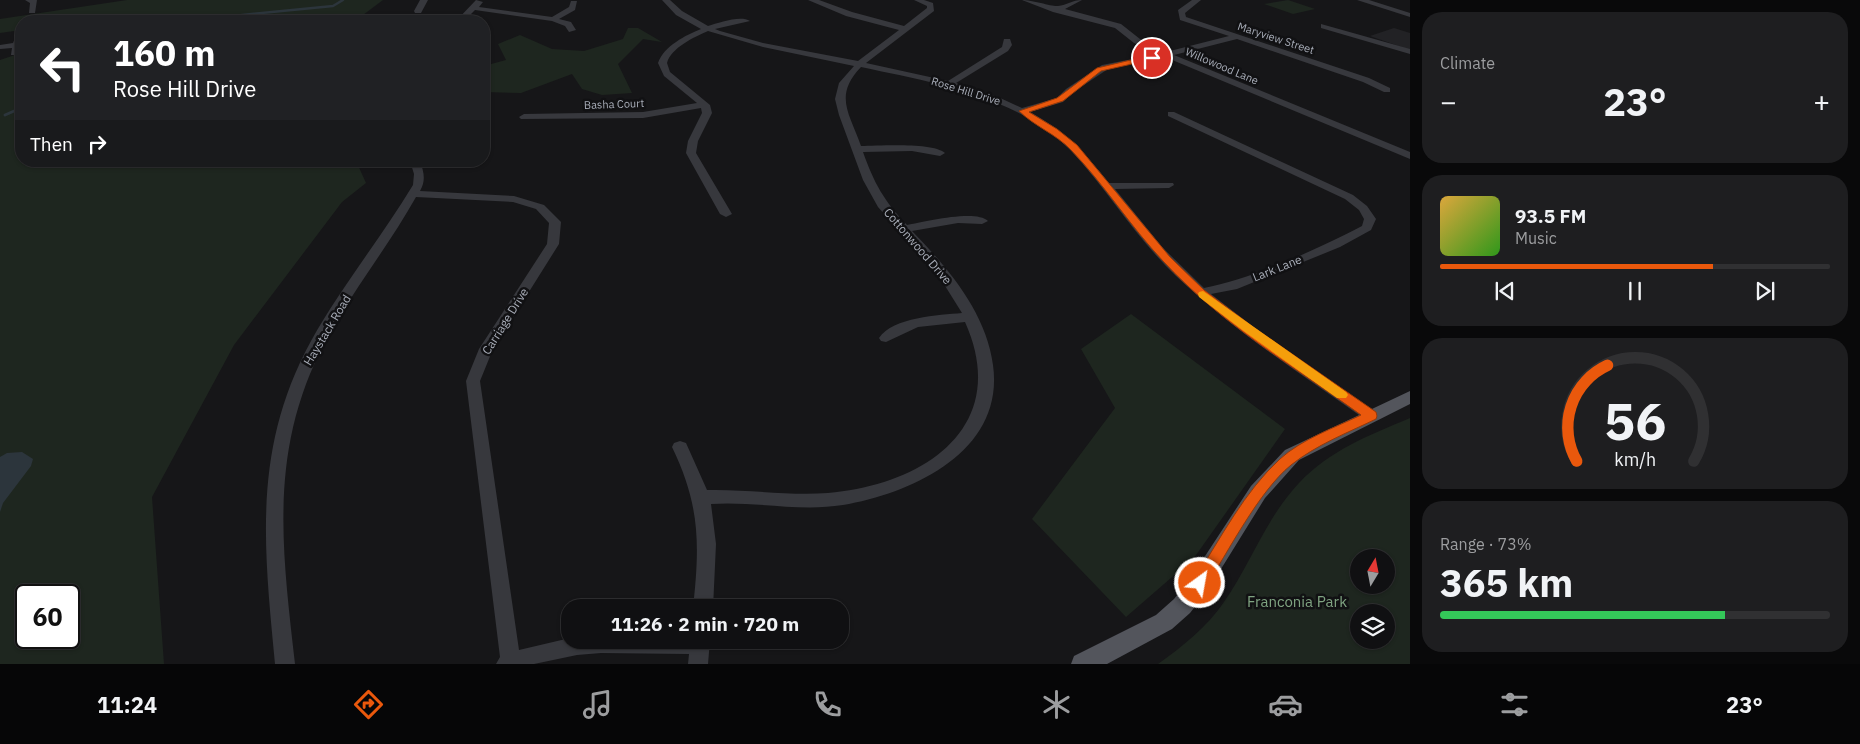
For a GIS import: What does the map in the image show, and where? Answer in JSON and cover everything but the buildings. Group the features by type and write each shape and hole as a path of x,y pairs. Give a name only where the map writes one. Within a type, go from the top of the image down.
{"main road":[{"path":"1083,664 1164,622 1182,606 1200,583 1258,492 1285,462 1310,445 1410,397"}],"street":[{"path":"30,0 34,2 32,11"},
{"path":"418,11 424,0"},
{"path":"466,15 481,0"},
{"name":"Rose Hill Drive","path":"666,0 678,12 708,28 746,41 949,84 983,94 1023,111 1065,140 1166,259 1200,292 1249,330 1371,416"},
{"path":"812,0 854,16 906,29"},
{"name":"Cottonwood Drive","path":"702,497 742,496 808,501 845,498 899,484 920,474 942,460 958,446 972,428 981,410 986,391 986,373 983,353 970,317 945,276 875,194 856,149 842,108 840,94 846,78 860,64 934,7 918,0"},
{"name":"Willowood Lane","path":"1026,0 1118,26 1137,41 1164,54 1410,156"},
{"path":"1056,10 1078,0"},
{"name":"Maryview Street","path":"1197,0 1180,14 1183,18 1366,80 1387,90"},
{"path":"1361,0 1410,15"},
{"path":"553,19 572,8 574,3"},
{"path":"473,8 553,19 568,24 572,30"},
{"path":"726,214 691,153 693,141 707,113 705,105 667,74 662,69 661,62 666,55 693,34 708,28 746,21"},
{"path":"1324,26 1410,52"},
{"path":"1023,111 1060,100 1076,86 1105,66 1235,37"},
{"path":"949,84 1005,48 1008,45 1007,41"},
{"path":"0,47 15,49"},
{"name":"Basha Court","path":"524,117 643,115 705,105"},
{"name":"Lark Lane","path":"1171,114 1356,202 1368,214 1370,223 1367,228 1352,237 1232,286 1200,292"},
{"path":"856,149 912,148 940,153"},
{"name":"Haystack Road","path":"285,664 272,511 276,462 282,430 302,373 318,341 413,194 419,178 416,167"},
{"path":"1106,186 1169,185"},
{"name":"Carriage Drive","path":"413,194 514,198 540,208 554,222 554,244 486,349 473,381 509,663"},
{"path":"903,229 958,220 982,221"},
{"path":"886,338 897,329 911,324 970,317"},
{"path":"680,447 690,465 702,497 708,543 704,599"},
{"path":"509,663 559,649 597,643 636,642 699,650"}],"shaded area":[{"path":"1394,28 1410,33 1410,50 1370,36"},
{"path":"22,452 33,459 31,466 3,503 0,512 0,457 7,453"}],"green space":[{"path":"127,0 383,0 363,15 27,15"},
{"path":"1288,0 1315,9 1293,14 1264,4"},
{"path":"15,17 15,31 0,33 0,19"},
{"path":"628,28 638,28 662,42 643,39 618,64 632,93 602,95 582,89 572,74 521,93 490,92 490,64 506,60 498,44 520,35 552,49 584,51 623,39"},
{"path":"15,55 15,167 359,167 366,183 342,202 234,345 152,497 164,664 0,664 0,60"},
{"path":"1131,314 1285,429 1194,558 1126,617 1032,519 1115,408 1081,349"},
{"name":"Franconia Park","path":"1410,418 1410,664 1158,664 1194,636 1210,620 1234,587 1277,511 1299,483 1324,461 1365,437"}],"waterway":[{"path":"242,15 333,6 343,0"},
{"path":"5,115 15,111"}],"slow traffic":[{"path":"1203,294 1227,314 1341,395"}],"route":[{"path":"1152,58 1105,66 1069,91 1060,100 1023,111 1054,131 1074,147 1166,259 1200,292 1249,330 1371,416 1292,455 1258,492 1200,583"}]}
